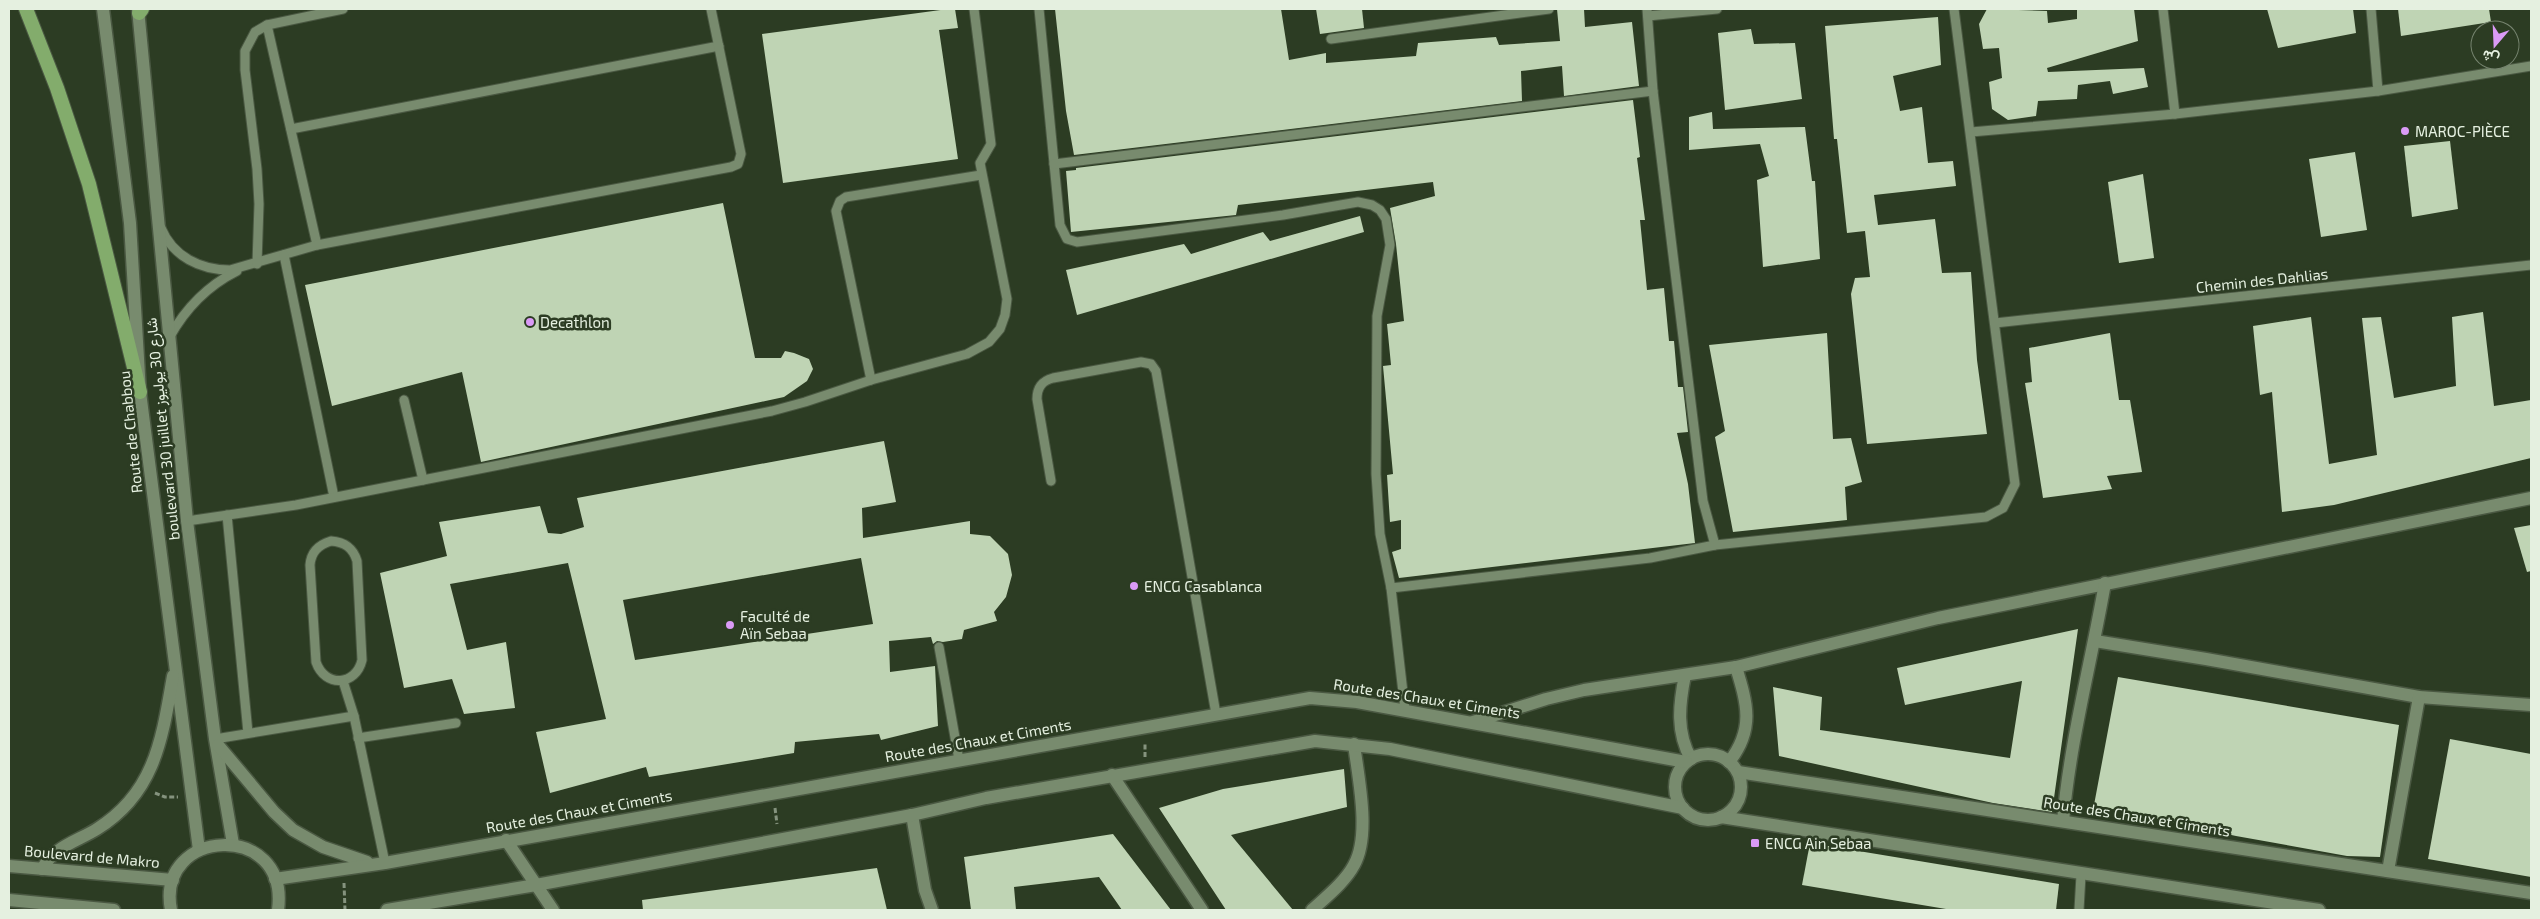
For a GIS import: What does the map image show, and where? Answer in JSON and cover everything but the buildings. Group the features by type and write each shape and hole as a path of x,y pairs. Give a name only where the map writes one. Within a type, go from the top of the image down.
{"highway":[{"path":"26,9 57,88 89,184 140,392"}],"street":[{"name":"Route de Chabbou","path":"104,9 130,223 140,392 199,850"},
{"name":"boulevard 30 juillet شارع 30 يوليوز","path":"140,10 168,340 187,521 216,740 234,844"},
{"path":"1473,722 1521,706 1584,690 1736,666 1938,618 2531,498"},
{"path":"2063,822 2073,738 2095,641 2104,583"},
{"path":"2095,641 2206,658 2419,697 2531,705"},
{"path":"42,869 59,848 92,832 114,817 140,788 155,760 160,745 175,664"},
{"path":"1734,767 1748,712 1736,666"},
{"path":"1685,675 1679,724 1681,738 1689,761"},
{"path":"2388,871 2419,697"},
{"name":"Route des Chaux et Ciments","path":"275,878 381,864 772,792 1296,700 1323,698 1405,710 1689,761"},
{"path":"216,740 274,812 293,830 334,852 381,864"},
{"path":"388,910 779,840 1112,775 1300,742 1329,741 1354,744 1683,808 1697,817 1705,819 1721,817 2081,875 2319,910"},
{"path":"1312,910 1346,876 1354,866 1359,853 1361,808 1354,744"},
{"path":"1683,808 1677,797 1676,785 1679,773 1689,761 1711,754 1734,767 1740,780 1740,795 1733,808 1721,817"},
{"name":"Route des Chaux et Ciments","path":"1734,767 2063,822 2531,893"},
{"path":"1112,775 1202,910"},
{"path":"912,815 929,910"},
{"path":"506,840 553,910"},
{"path":"171,910 170,897 173,880 184,861 199,850 212,845 234,844 246,847 267,864 275,878 279,895 278,910"},
{"name":"Boulevard de Makro","path":"9,866 173,880"},
{"path":"9,900 114,910"}],"lane":[{"path":"257,264 259,204 257,169 245,70 245,51 255,32 267,25 343,9"},
{"path":"168,340 195,301 218,282 244,268 284,254 317,246 735,166 740,161 741,154 711,9"},
{"path":"187,521 334,497 772,411 871,380 967,354 988,342 1000,329 1006,315 1007,299 981,175 980,159 989,152 991,144 974,9"},
{"path":"1039,9 1060,225 1067,239 1077,242 1273,216 1358,202 1372,205 1380,210 1386,219 1390,253 1377,316 1376,474 1380,534 1391,588 1405,710"},
{"path":"1331,39 1549,9"},
{"path":"1715,545 1703,501 1653,91 1648,13 1717,9"},
{"path":"1391,588 1650,558 1715,545 1986,517 2003,508 2015,484 1954,9"},
{"path":"2163,9 2175,114"},
{"path":"2372,9 2378,90"},
{"path":"267,25 317,246"},
{"path":"290,129 719,46"},
{"path":"1971,132 2175,114 2378,90 2531,66"},
{"path":"1054,164 1653,91"},
{"path":"871,380 836,211 837,205 846,197 981,175"},
{"path":"158,218 170,243 191,261 217,270 244,268"},
{"path":"284,254 334,497"},
{"name":"Chemin des Dahlias","path":"1995,323 2531,265"},
{"path":"1051,481 1037,399 1037,392 1042,382 1053,378 1132,364 1146,362 1151,364 1156,371 1216,714"},
{"path":"404,400 423,480"},
{"path":"227,515 248,733"},
{"path":"331,542 345,544 355,554 357,561 362,660 356,674 342,681 329,679 322,675 316,662 310,558 318,547 331,542"},
{"path":"939,647 959,760"},
{"path":"342,681 354,716 381,864"},
{"path":"216,740 354,716"},
{"path":"358,738 456,723"},
{"path":"2079,910 2081,875"}],"path":[{"path":"1144,770 1146,727"},
{"path":"772,792 779,840"}],"place":[{"name":"MAROC-PIÈCE","path":"2405,131"},
{"name":"Decathlon","path":"530,322"},
{"name":"ENCG Casablanca","path":"1134,586"},
{"name":"Faculté de Aïn Sebaa","path":"730,625"},
{"name":"ENCG Ain Sebaa","path":"1755,843"}]}
